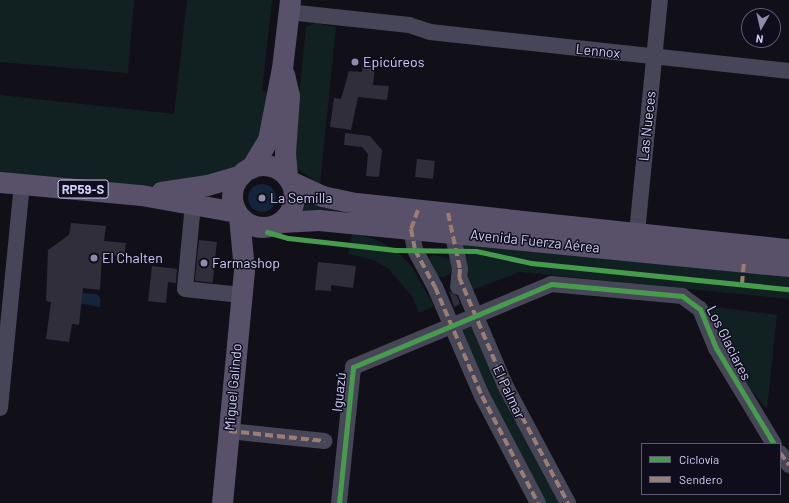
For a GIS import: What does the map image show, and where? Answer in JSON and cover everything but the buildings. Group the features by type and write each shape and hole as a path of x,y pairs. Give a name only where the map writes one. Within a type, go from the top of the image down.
{"main road":[{"path":"238,214 232,193 268,140 282,68 289,6"},
{"path":"277,224 292,207 294,198 288,179 285,153 289,96 282,68"},
{"name":"Avenida Fuerza Aérea","path":"143,195 207,185 246,172 271,167 288,179 339,200 414,219"},
{"name":"Avenida Fuerza Aérea","path":"0,182 143,195 238,214 255,226 319,220 414,219 636,242 789,266"},
{"name":"Miguel Galindo","path":"222,503 244,270 238,214"},
{"name":"Miguel Galindo","path":"244,270 251,253 277,224"},
{"name":"Avenida Fuerza Aérea","path":"636,242 789,249"}],"street":[{"name":"Las Nueces","path":"636,242 660,0"},
{"name":"Lennox","path":"289,6 409,25 430,32 655,51 789,60"},
{"name":"Lennox","path":"655,51 789,71"},
{"path":"0,408 22,184"},
{"path":"193,204 185,290 241,295"},
{"name":"El Palmar","path":"414,219 415,250 435,287 482,396 538,503"},
{"name":"El Palmar","path":"450,223 460,269 459,277 461,294 475,316"},
{"name":"El Palmar","path":"459,277 505,385 568,503"},
{"name":"Los Glaciares","path":"452,326 551,284 682,296 700,309 716,348 773,443"},
{"name":"El Palmar","path":"435,287 434,297 441,312 452,326"},
{"name":"Iguazú","path":"339,503 353,367 452,326"},
{"path":"228,431 324,441"},
{"path":"781,454 789,465"}],"shaded area":[{"path":"0,0 134,0 128,73 0,62"},
{"path":"187,0 272,0 262,91 274,93 269,116 247,163 189,184 149,186 0,173 0,95 174,114"},
{"path":"315,23 336,27 320,185 298,169 293,155 306,27"},
{"path":"293,189 789,249 789,299 520,272 467,292 452,233 287,215 294,199"},
{"path":"352,234 369,237 394,248 412,267 434,306 419,313 412,296 389,269 374,260 348,254"},
{"path":"433,255 450,259 455,271 444,277 436,276 427,260"},
{"path":"707,306 777,315 767,409 746,384"},
{"path":"475,316 566,503 538,503 453,327"}],"water":[{"name":"La Semilla","path":"262,184 272,188 276,198 272,208 262,212 252,208 248,198 252,188"},
{"path":"83,293 97,294 101,299 100,307 78,303 79,295"}],"marked path":[{"path":"418,210 411,229 415,250 435,287 482,396 538,503"},
{"path":"448,213 460,269 459,281"},
{"path":"742,284 744,262"},
{"path":"459,277 505,385 568,503"},
{"path":"229,431 324,441"},
{"path":"781,454 789,465"}],"cycle path":[{"path":"267,232 288,238 395,250 476,251 531,263 789,289"},
{"path":"339,503 353,367 551,284 682,296 700,309 716,348 773,443"}],"place":[{"name":"Epicúreos","path":"355,62"},
{"name":"La Semilla","path":"262,198"},
{"name":"El Chalten","path":"94,258"},
{"name":"Farmashop","path":"204,263"}]}
